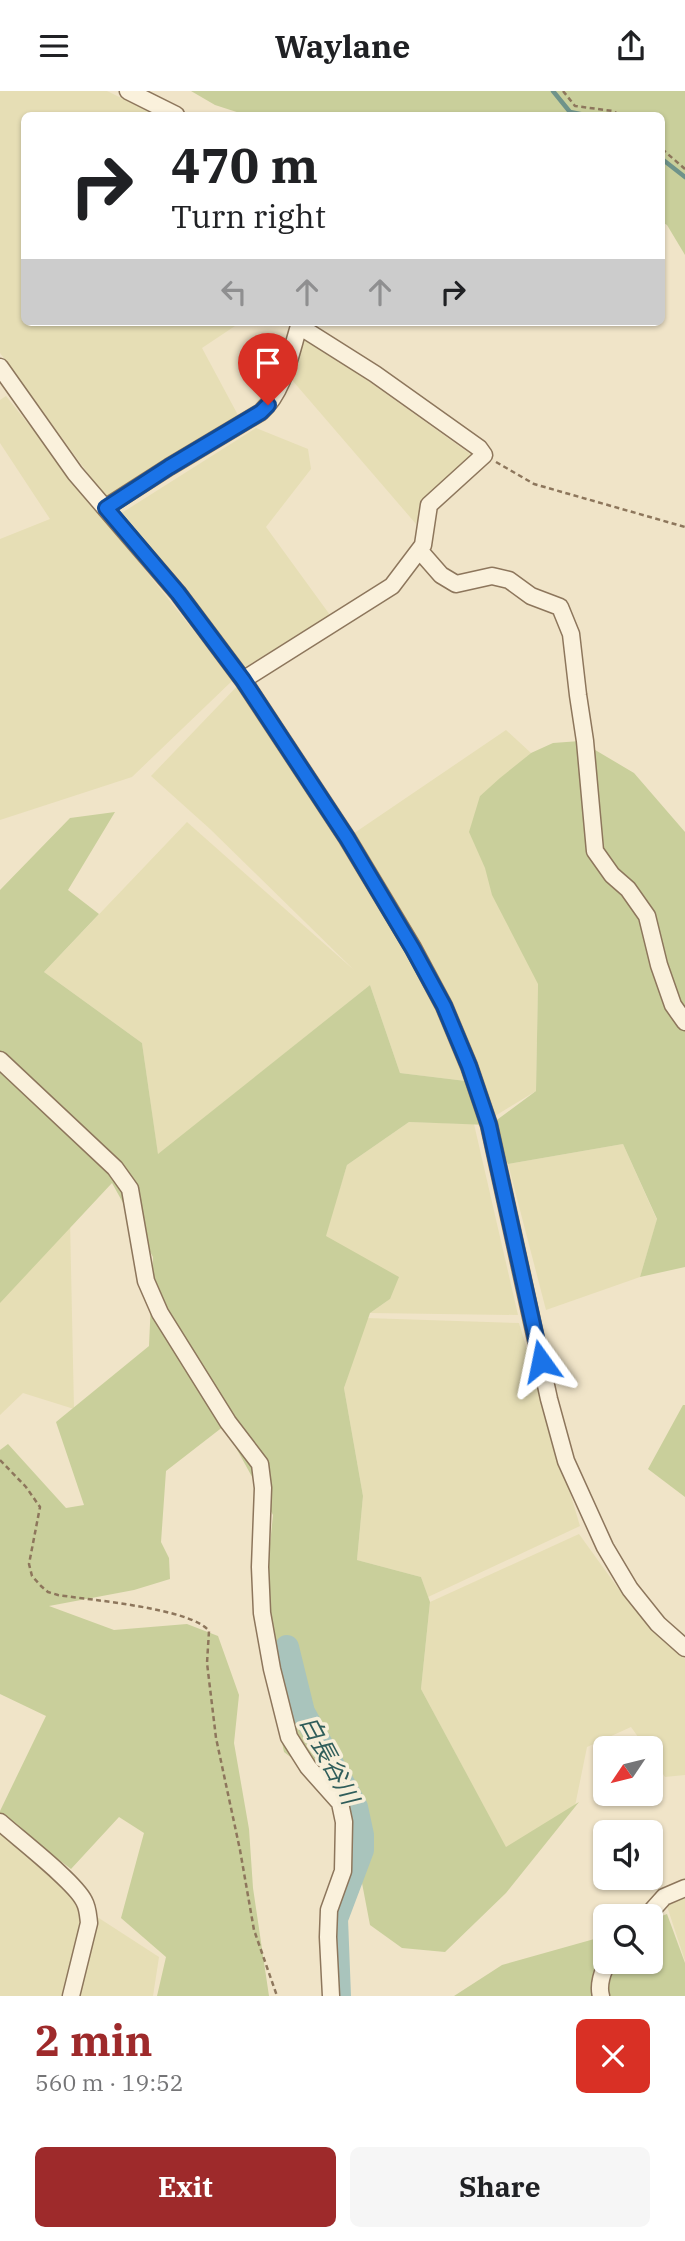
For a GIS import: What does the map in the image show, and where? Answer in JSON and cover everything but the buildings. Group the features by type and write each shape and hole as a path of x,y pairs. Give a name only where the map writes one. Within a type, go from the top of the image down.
{"street":[{"path":"128,91 170,112"},
{"path":"106,508 261,412 279,387 301,326"},
{"path":"243,680 392,586 424,545 429,505 484,455 480,448 305,326"},
{"path":"0,367 5,386 178,593 243,680 347,838 444,1006 469,1066 489,1125 566,1461 605,1547 630,1589 658,1623 685,1648"},
{"path":"420,551 442,575 456,584 492,576 509,580 531,596 560,607 571,634 586,741 595,851 647,916 659,965 673,1005 685,1022"},
{"path":"0,1060 116,1168 130,1189 146,1281 160,1313 228,1422 260,1464 263,1488 260,1567 262,1613 272,1669 289,1737 308,1767 340,1803 344,1822 343,1871 329,1910 331,1996"},
{"path":"0,1822 84,1899 89,1923 71,1996"},
{"path":"658,1904 664,1897 685,1888"},
{"path":"601,1996 599,1989 603,1974"}],"path":[{"path":"563,91 575,106 612,112"},
{"path":"665,152 685,169"},
{"path":"484,455 534,484 685,527"},
{"path":"0,1460 26,1487 40,1507 29,1564 32,1576 48,1592 181,1616 203,1623 209,1630 207,1663 216,1738 242,1858 254,1930 277,1996"}],"shaded area":[{"path":"0,91 107,91 150,112 21,112 21,326 235,326 202,348 239,417 108,501 0,353"},
{"path":"303,334 473,456 423,501 416,524 292,380"},
{"path":"6,396 233,680 132,777 0,820 0,539 50,519 0,443 0,400"},
{"path":"256,428 308,449 311,469 266,527 330,615 244,668 183,583 120,514"},
{"path":"243,680 347,838 506,730 531,753 480,796 538,983 536,1091 495,1116 454,1039 474,1082 400,1073 370,985 158,1155 142,1043 44,972 187,822 354,970 210,829 151,776"},
{"path":"409,1122 474,1124 518,1315 370,1313 390,1299 325,1236 347,1165"},
{"path":"623,1144 657,1220 640,1277 546,1310 508,1164"},
{"path":"70,1221 74,1409 23,1393 0,1415 0,1271"},
{"path":"366,1318 519,1323 580,1526 428,1597 421,1577 357,1560 363,1496 344,1388"},
{"path":"579,1534 618,1588 685,1659 685,1775 665,1777 663,1774 663,1736 637,1736 631,1727 611,1736 593,1736 593,1744 587,1747 575,1806 506,1848 421,1689 430,1602"},
{"path":"0,1823 88,1911 159,1957 153,1996 0,1996"},
{"path":"685,1893 685,1961 664,1897"}],"green space":[{"path":"191,91 685,91 685,255 665,224 665,112 237,112 215,105"},
{"path":"580,741 634,773 685,832 685,1267 640,1277 657,1219 623,1144 508,1164 489,1125 409,1122 347,1165 326,1236 399,1277 390,1299 370,1313 344,1388 363,1496 357,1560 421,1577 430,1602 421,1689 506,1847 579,1802 506,1893 445,1952 402,1948 370,1925 362,1883 337,1793 284,1752 273,1697 264,1602 273,1515 224,1426 166,1471 161,1542 169,1558 170,1579 134,1590 49,1606 114,1630 187,1624 218,1636 239,1695 234,1743 249,1829 253,1888 269,1996 157,1996 166,1957 121,1918 144,1833 119,1817 71,1869 0,1815 46,1716 0,1694 0,1450 8,1444 66,1508 84,1505 56,1422 149,1346 153,1257 112,1183 0,1303 0,890 70,818 115,812 68,890 99,914 44,972 142,1043 158,1154 370,985 400,1073 474,1082 490,1125 536,1091 538,984 492,895 485,868 469,832 480,796 500,778 531,753 553,743"},
{"path":"685,1405 685,1497 648,1469"},
{"path":"667,1914 685,1963 685,1996 454,1996 502,1965 593,1939 593,1974 663,1974 663,1916"}],"waterway":[{"path":"553,91 570,112"},
{"path":"665,161 685,177"},
{"name":"白長谷川","path":"287,1647 303,1712 356,1807 362,1835 362,1850 336,1919 339,1996"}],"route":[{"path":"268,405 261,412 106,508 178,593 243,680 347,838 444,1006 469,1066 489,1125 541,1361"}]}
